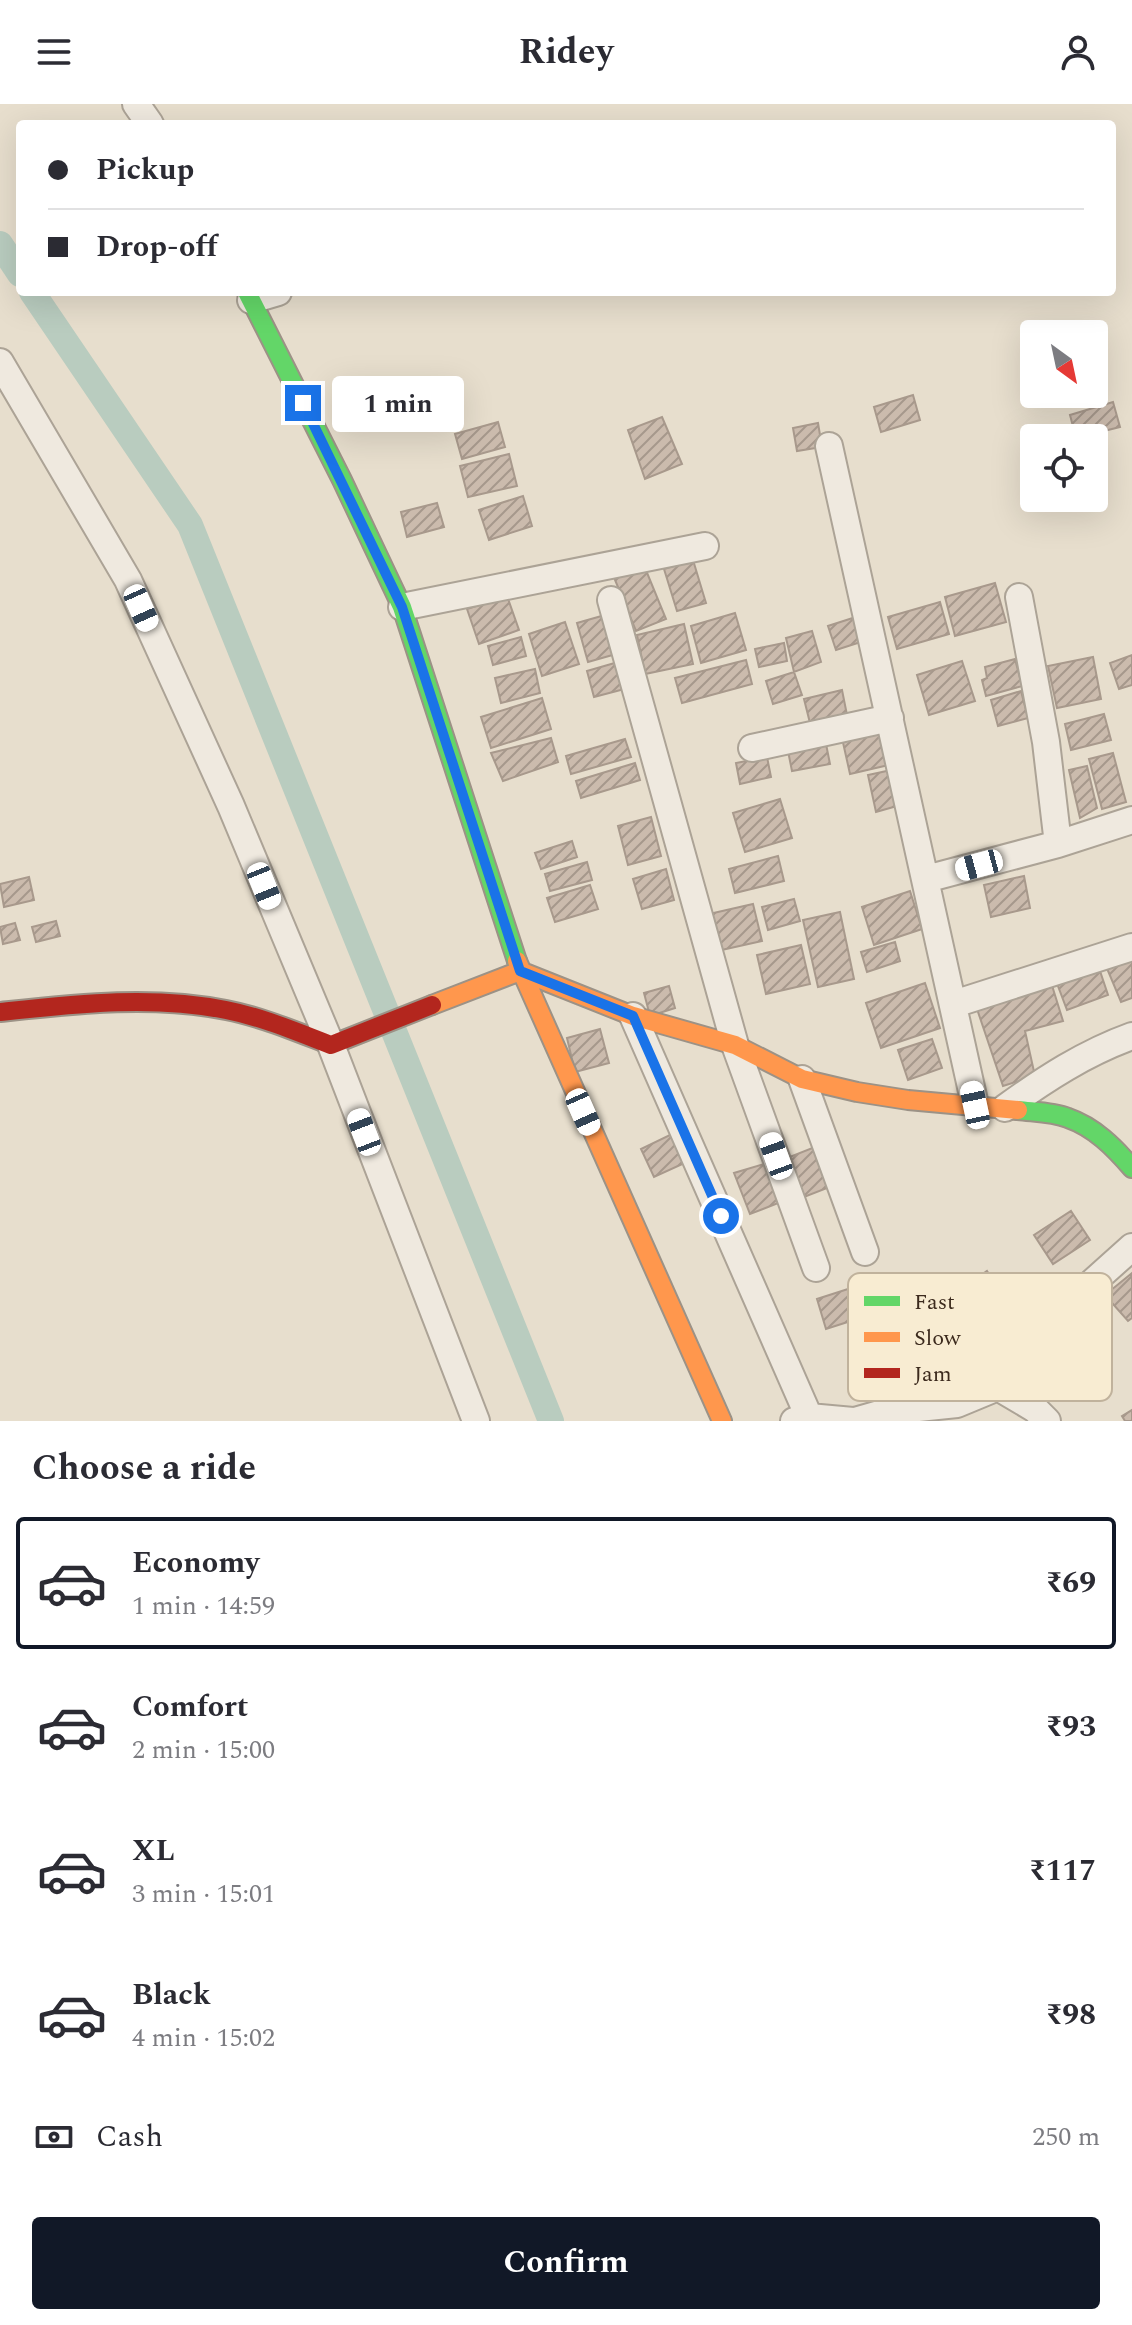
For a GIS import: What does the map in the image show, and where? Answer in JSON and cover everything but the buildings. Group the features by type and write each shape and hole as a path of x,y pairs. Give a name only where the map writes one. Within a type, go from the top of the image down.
{"street":[{"path":"249,296 402,607 520,971 722,1421"},
{"path":"0,362 128,580 231,806 331,1045 476,1421"},
{"path":"829,446 975,1105"},
{"path":"402,607 705,546"},
{"path":"1019,597 1046,742 1058,844"},
{"path":"611,600 735,1045 816,1268"},
{"path":"752,748 890,718"},
{"path":"926,879 1058,844 1132,820"},
{"path":"954,1004 1132,947"},
{"path":"0,1012 48,1006 188,1004 225,1009 275,1023 331,1045 520,971 633,1016 735,1045 802,1079 908,1100 1005,1108 1066,1117 1094,1131 1132,1168"},
{"path":"633,1016 802,1419 854,1421 890,1411 964,1401"},
{"path":"1005,1108 1064,1067 1132,1036"},
{"path":"802,1079 865,1252"},
{"path":"1103,1273 1132,1247"},
{"path":"1022,1401 1047,1421"}],"waterway":[{"path":"0,244 16,268"},
{"path":"35,296 190,525 551,1421"}],"traffic: fast":[{"path":"249,296 402,607 517,961"},
{"path":"1018,1110 1056,1114 1077,1122 1103,1138 1132,1168"}],"traffic: slow":[{"path":"517,961 722,1421"},
{"path":"432,1005 520,971 633,1016 735,1045 802,1079 908,1100 1018,1110"}],"traffic: jam":[{"path":"0,1012 113,1002 198,1005 253,1017 331,1045 432,1005"}],"route":[{"path":"303,403 402,607 520,971 633,1016 721,1216"}]}
